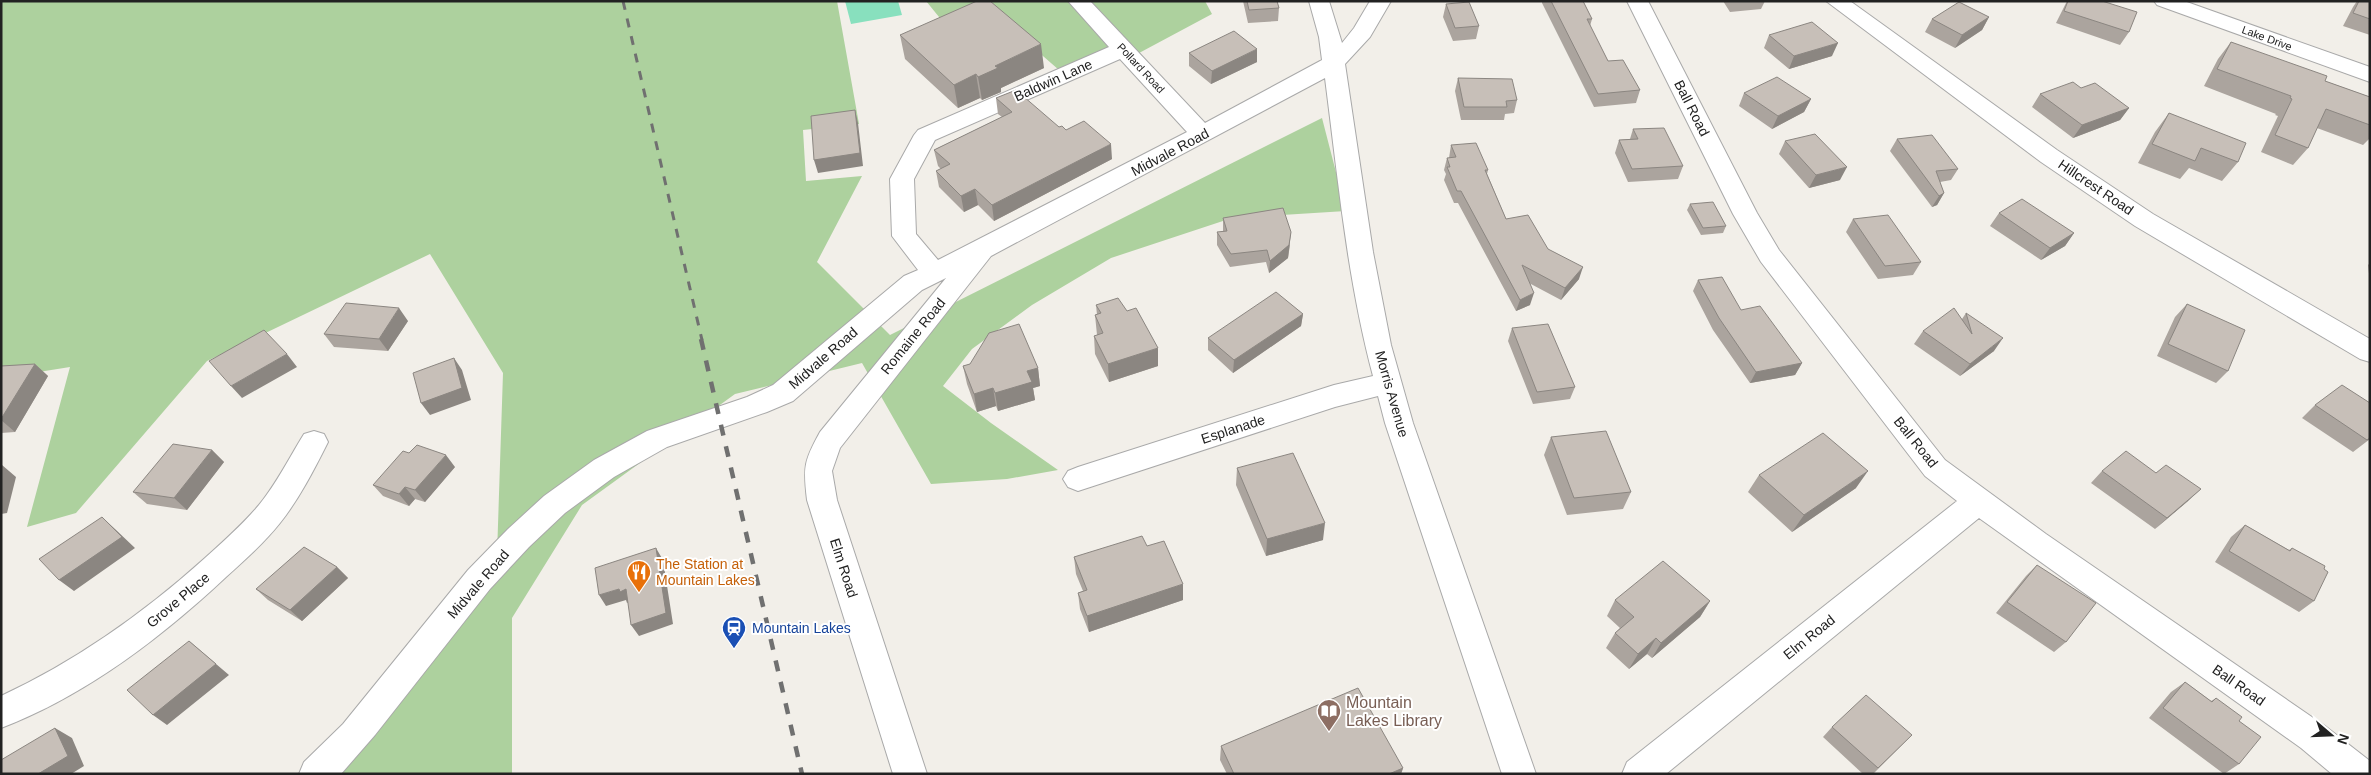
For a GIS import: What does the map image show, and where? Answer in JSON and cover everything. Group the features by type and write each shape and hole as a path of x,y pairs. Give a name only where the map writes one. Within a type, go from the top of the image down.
{"street":[{"name":"Pollard Road","path":"1078,1 1202,134"},
{"name":"Morris Avenue","path":"1319,1 1330,37 1360,252 1378,345 1399,423 1519,774"},
{"name":"Midvale Road","path":"316,774 349,741 502,555 555,506 613,462 648,443 763,403 782,393 913,283 983,249 1334,63 1361,36 1381,1"},
{"name":"Ball Road","path":"1637,1 1745,214 1770,256 1935,468 2035,543 2313,737 2359,774"},
{"name":"Hillcrest Road","path":"1836,1 2050,156 2144,220 2370,352"},
{"name":"Lake Drive","path":"2164,1 2370,75"},
{"name":"Baldwin Lane","path":"935,273 904,236 902,179 926,136 1124,49"},
{"name":"Romaine Road","path":"844,422 983,249"},
{"name":"Esplanade","path":"1078,479 1334,396 1388,383"},
{"name":"Elm Road","path":"844,422 821,457 818,471 822,500 910,774"},
{"name":"Grove Place","path":"1,713 78,672 142,630 199,584 245,540 275,507 314,442"},
{"name":"Elm Road","path":"1639,774 1979,501"},
{"path":"349,741 350,774"}],"green space":[{"path":"1,1 837,1 859,124 803,130 806,181 862,176 817,262 890,335 1322,118 1346,211 1232,218 1111,258 1032,305 972,349 943,386 991,423 1058,470 1007,479 931,484 862,363 735,394 582,505 512,618 512,774 341,774 497,555 503,373 430,254 207,361 76,513 27,527 70,367 1,378"},
{"path":"845,1 898,1 902,15 851,24"},
{"path":"926,1 1205,1 1212,14 1126,60 1115,47 1059,70 997,16 948,28"}],"building":[{"path":"977,1 990,1 1041,44 995,66 998,68 978,77 976,74 954,85 900,35"},
{"path":"1247,1 1277,1 1279,8 1249,10"},
{"path":"1551,1 1583,1 1592,19 1587,19 1608,61 1623,60 1640,90 1598,94"},
{"path":"2068,1 2102,1 2137,12 2129,32 2064,11"},
{"path":"2359,1 2370,1 2370,19 2353,13"},
{"path":"1469,2 1479,26 1455,28 1446,4"},
{"path":"1959,2 1989,17 1962,35 1932,19"},
{"path":"1812,22 1838,43 1794,56 1769,35"},
{"path":"1234,31 1257,49 1212,71 1189,53"},
{"path":"2231,42 2327,76 2325,81 2370,97 2370,125 2326,109 2308,148 2275,135 2292,99 2290,98 2291,96 2217,69"},
{"path":"1777,77 1811,99 1778,116 1744,93"},
{"path":"1458,78 1512,79 1517,100 1506,101 1507,107 1464,107"},
{"path":"2073,82 2081,88 2095,83 2129,108 2082,125 2040,94"},
{"path":"1016,90 1059,127 1062,126 1066,130 1084,121 1111,144 992,205 975,189 961,196 936,171 950,164 934,150 1012,112 996,98"},
{"path":"855,110 860,153 814,160 811,116"},
{"path":"2169,113 2246,143 2238,162 2201,148 2195,161 2152,144"},
{"path":"1664,128 1683,166 1632,169 1619,140 1638,139 1633,129"},
{"path":"1815,134 1847,167 1816,175 1785,141"},
{"path":"1932,135 1958,169 1936,171 1944,193 1939,196 1897,139"},
{"path":"1476,143 1488,170 1485,170 1506,219 1528,215 1548,249 1583,267 1565,288 1522,265 1534,293 1520,300 1461,191 1457,191 1447,167 1450,167 1447,158 1456,157 1451,145"},
{"path":"2022,199 2074,233 2050,248 1999,213"},
{"path":"1713,202 1726,226 1703,228 1690,204"},
{"path":"1283,208 1291,232 1289,245 1270,261 1267,250 1231,254 1217,232 1227,231 1223,218"},
{"path":"1888,215 1921,262 1885,266 1853,219"},
{"path":"1722,277 1741,310 1760,306 1802,363 1756,372 1719,318 1698,280"},
{"path":"1276,292 1303,314 1234,360 1208,338"},
{"path":"1118,298 1127,311 1136,308 1158,348 1108,364 1094,336 1103,333 1095,315 1101,313 1096,305"},
{"path":"346,303 399,308 379,339 324,334"},
{"path":"2187,304 2245,330 2228,371 2168,344"},
{"path":"1954,308 1972,334 1966,313 2003,338 1970,364 1923,331"},
{"path":"1019,324 1038,368 1027,371 1032,382 995,393 993,388 974,394 963,366 970,364 989,333"},
{"path":"1548,324 1575,387 1537,392 1512,328"},
{"path":"264,330 287,354 231,386 209,361"},
{"path":"454,358 462,388 421,403 413,373"},
{"path":"35,364 1,419 1,366"},
{"path":"2342,385 2370,403 2370,438 2367,440 2315,405"},
{"path":"1606,431 1631,492 1574,498 1551,437"},
{"path":"1823,433 1868,471 1804,515 1759,475"},
{"path":"173,444 212,450 174,498 133,492"},
{"path":"417,445 446,455 415,490 405,487 399,494 373,485 403,451 409,453"},
{"path":"2126,451 2156,473 2166,465 2201,489 2167,518 2102,471"},
{"path":"1293,453 1325,523 1267,539 1237,468"},
{"path":"102,517 122,537 59,580 39,559"},
{"path":"2245,525 2290,551 2292,548 2325,566 2324,569 2328,572 2314,601 2229,551"},
{"path":"1142,536 1147,546 1164,541 1183,584 1087,616 1078,593 1087,590 1074,557"},
{"path":"304,547 337,567 290,610 256,589"},
{"name":"The Station at Mountain Lakes","path":"656,548 666,613 631,625 626,589 620,592 619,589 599,595 595,568"},
{"path":"1663,561 1710,601 1661,643 1656,638 1638,654 1615,633 1634,617 1615,600"},
{"path":"2037,565 2096,603 2066,642 2007,602"},
{"path":"189,641 216,664 153,715 127,690"},
{"path":"2185,682 2212,702 2216,698 2242,717 2239,721 2261,737 2239,764 2163,708"},
{"name":"Mountain Lakes Library","path":"1358,688 1403,768 1389,774 1234,774 1221,746"},
{"path":"1866,695 1912,735 1878,768 1832,727"},
{"path":"55,728 68,756 38,774 1,774 1,760"}],"railway":[{"path":"623,1 702,340"},
{"path":"701,339 802,774"}],"place":[{"name":"The Station at Mountain Lakes","path":"639,593"},
{"name":"Mountain Lakes","path":"734,649"},
{"name":"Mountain Lakes Library","path":"1329,732"}]}
